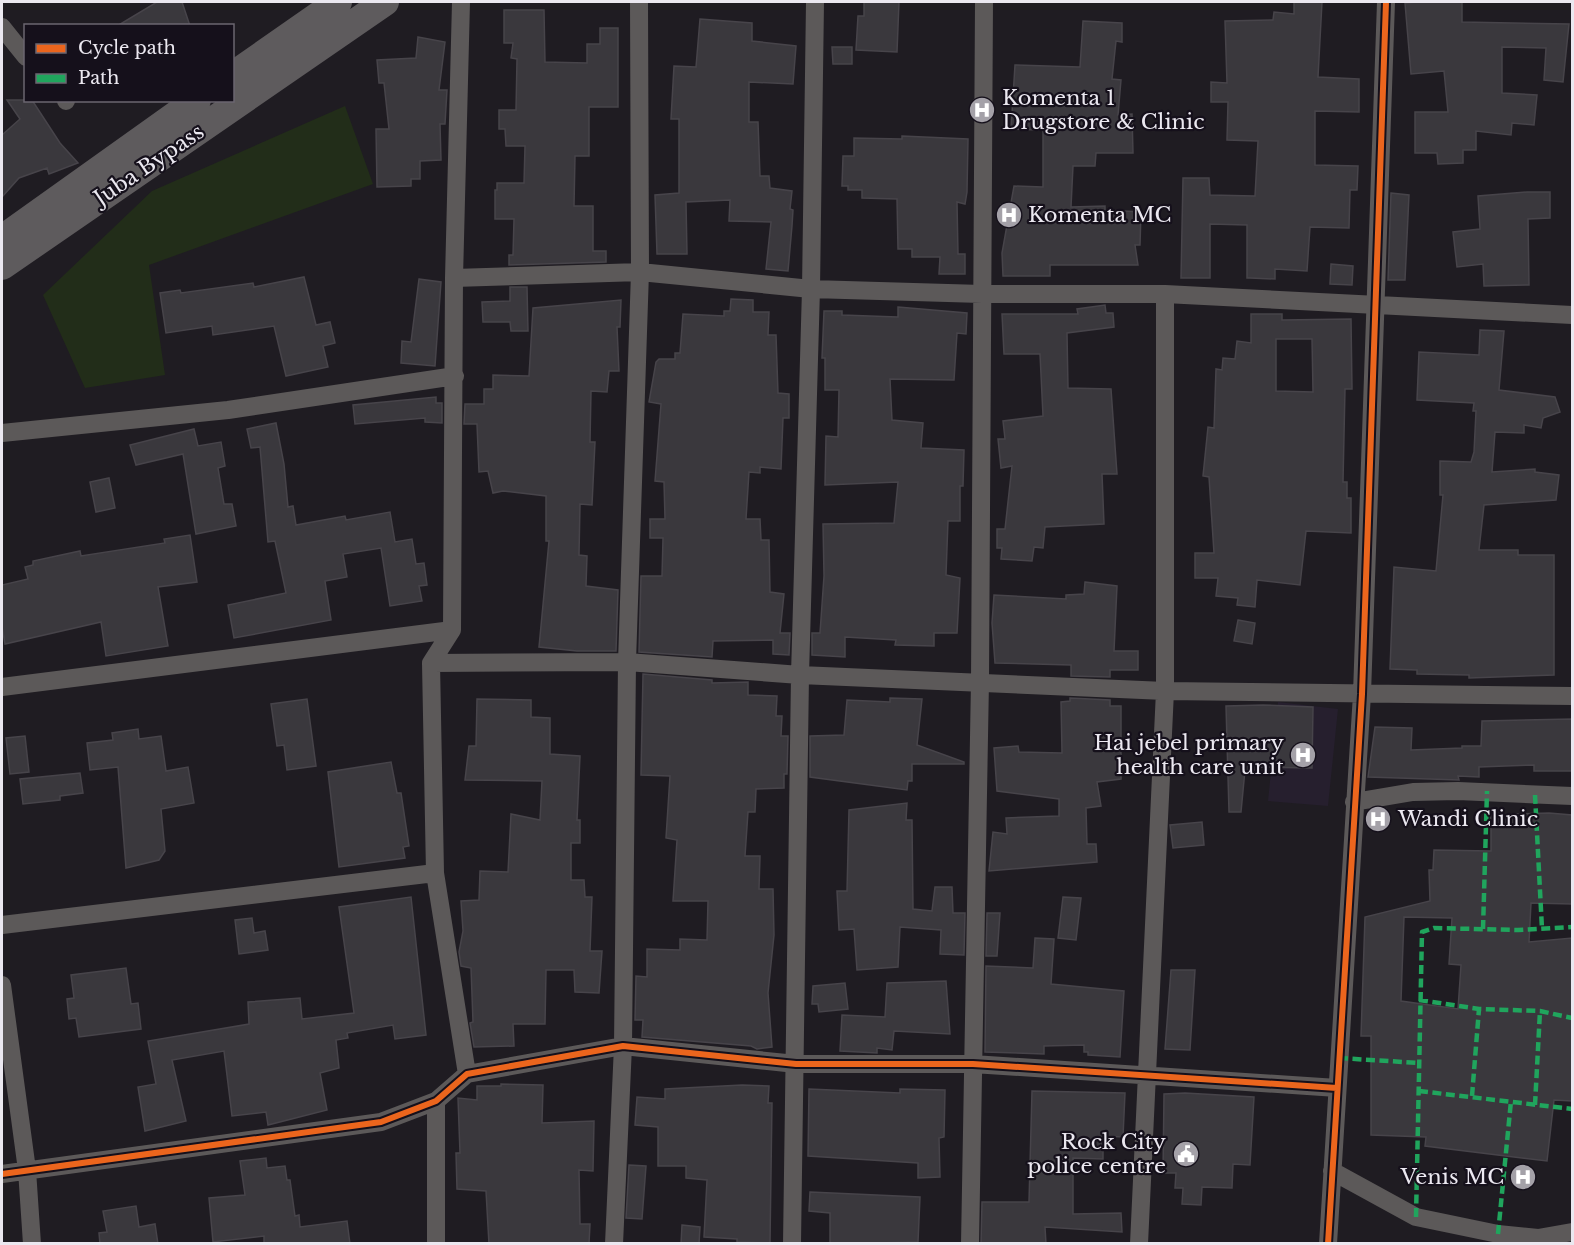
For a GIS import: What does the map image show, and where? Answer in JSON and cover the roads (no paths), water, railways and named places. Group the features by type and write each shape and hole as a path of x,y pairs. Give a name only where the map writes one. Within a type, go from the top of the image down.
{"main road":[{"path":"234,75 338,2"},
{"name":"Juba Bypass","path":"2,266 385,2"},
{"name":"Juba Bypass","path":"2,239 194,102"}],"street":[{"path":"461,2 454,278 452,630 431,663 435,873 467,1074"},
{"path":"614,1244 623,1046 627,662 640,272 639,2"},
{"path":"792,1244 800,675 811,289 814,2"},
{"path":"970,1244 980,681 984,2"},
{"path":"1328,1244 1362,694 1386,2"},
{"path":"2,27 24,54"},
{"path":"454,278 640,272 811,289 982,294 1165,294 1572,315"},
{"path":"1139,1244 1165,691 1165,294"},
{"path":"2,433 228,410 455,376"},
{"path":"2,687 452,630"},
{"path":"431,663 627,662 800,675 980,681 1165,691 1572,696"},
{"path":"1354,802 1413,792 1447,791 1572,796"},
{"path":"2,925 435,873"},
{"path":"2,985 27,1170 32,1244"},
{"path":"2,1174 381,1122 436,1101 467,1074 526,1061 623,1046 796,1064 973,1064 1338,1088"},
{"path":"436,1101 436,1244"},
{"path":"1332,1171 1416,1217 1498,1234 1538,1238 1572,1232"}],"place":[{"name":"Komenta 1 Drugstore & Clinic","path":"982,110"},
{"name":"Komenta MC","path":"1009,215"},
{"name":"Hai jebel primary health care unit","path":"1303,755"},
{"name":"Wandi Clinic","path":"1378,819"},
{"name":"Rock City police centre","path":"1186,1154"},
{"name":"Venis MC","path":"1523,1177"}]}
